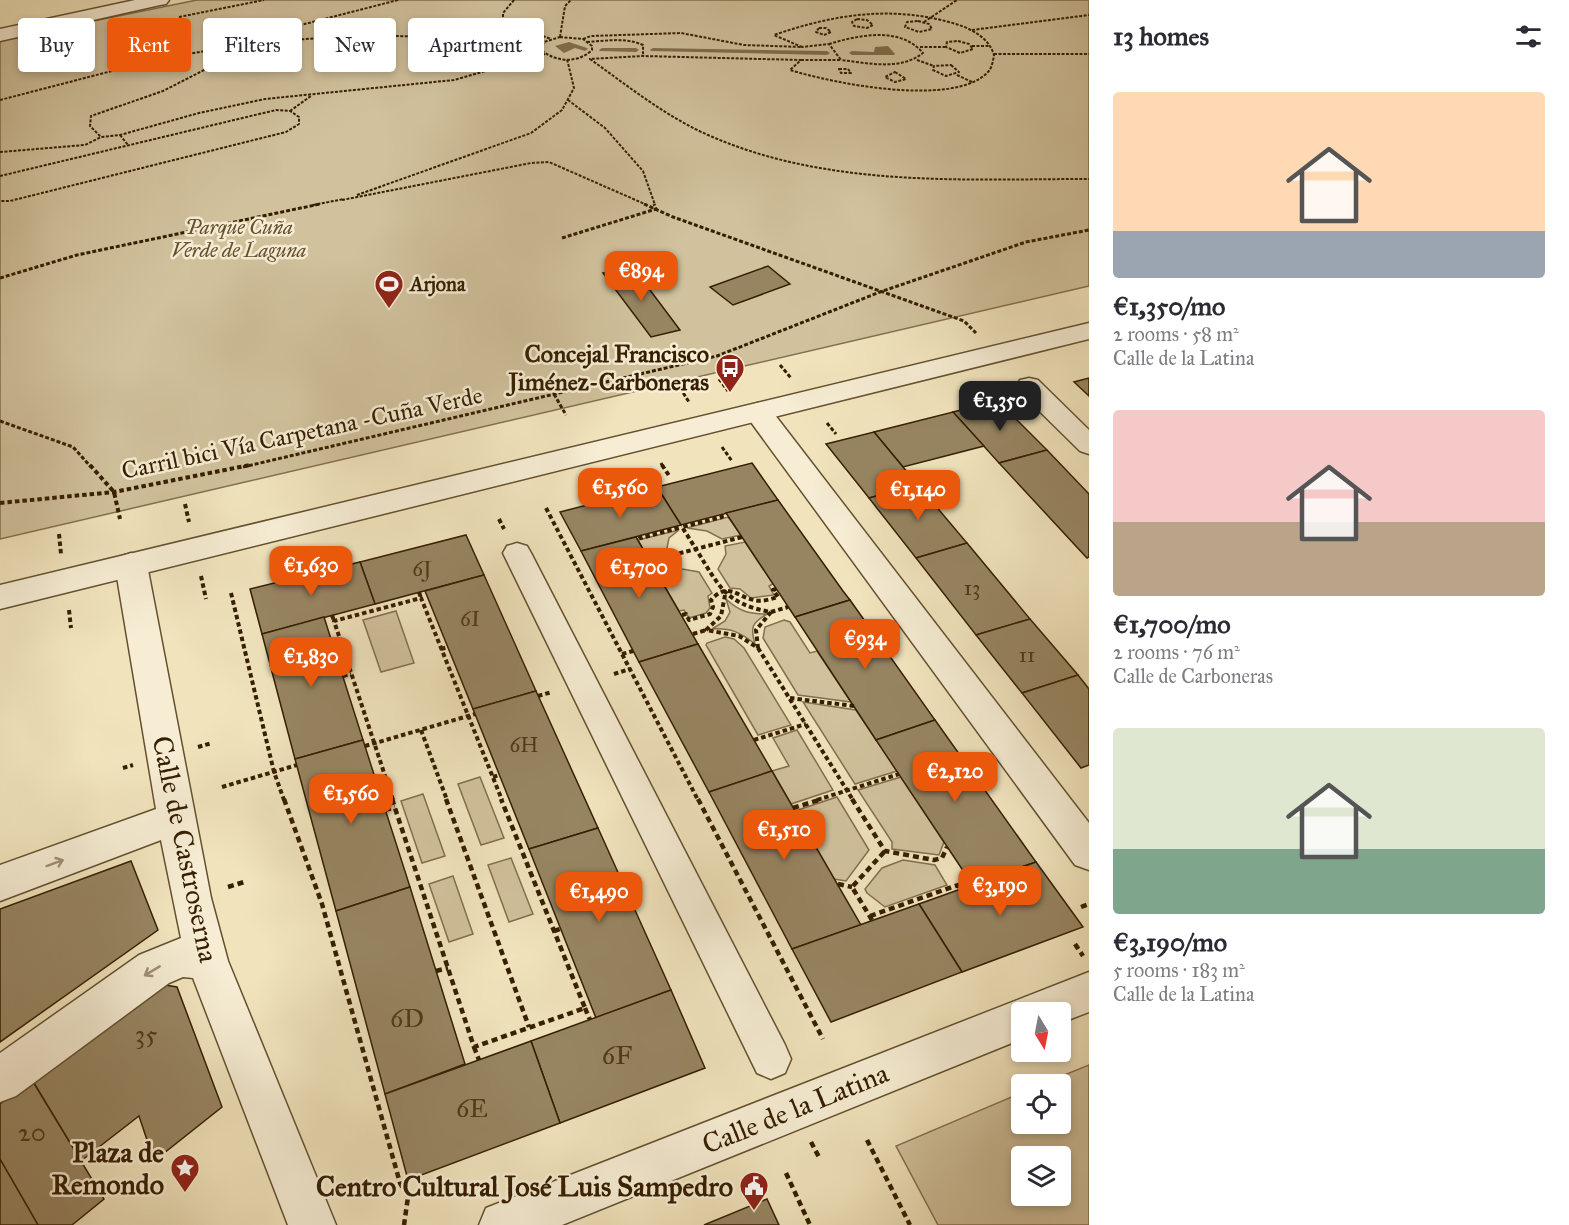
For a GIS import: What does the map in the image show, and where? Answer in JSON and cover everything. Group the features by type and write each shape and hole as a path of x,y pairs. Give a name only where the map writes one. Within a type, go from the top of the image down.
{"street":[{"path":"0,35 159,0"},
{"path":"0,597 1089,331"},
{"path":"1029,386 1089,445"},
{"path":"758,412 1089,853"},
{"path":"511,542 771,1059"},
{"name":"Calle de Castroserna","path":"131,565 191,898 207,961 312,1225"},
{"path":"0,883 177,818"},
{"path":"0,1080 154,969 182,957 207,961"},
{"path":"1062,1002 1089,992"},
{"name":"Calle de la Latina","path":"502,1225 1011,1022"}],"path":[{"path":"302,25 398,0"},
{"path":"514,0 503,14 503,21 541,33 551,39"},
{"path":"561,37 565,6 571,0"},
{"path":"924,22 932,26 932,29 919,32 905,27 907,22 924,22 957,0"},
{"path":"801,60 790,70 837,83 896,90 924,90 984,78 993,66 994,54 990,46 972,30 912,13 852,14 809,22 774,36 802,47"},
{"path":"852,14 857,19"},
{"path":"972,30 1089,15"},
{"path":"867,28 873,23 857,19 852,22 854,26 867,28 874,36"},
{"path":"809,22 831,31 827,34"},
{"path":"819,28 816,32 827,34 838,41"},
{"path":"544,43 561,37 583,39 591,36 681,33 744,45 802,47 874,36 909,40 920,47 923,53 916,60"},
{"path":"302,38 408,34"},
{"path":"583,39 592,46 592,50 584,57"},
{"path":"588,42 624,39 636,41 643,45 643,56"},
{"path":"946,47 947,42 958,41 972,46 990,46"},
{"path":"829,44 841,60"},
{"path":"920,47 946,47 954,52 965,52 973,49 972,46"},
{"path":"0,100 95,74 203,49"},
{"path":"0,152 85,145 102,137 120,135 199,113 265,99 454,80 545,54 567,59 584,57 589,59 688,125 709,136 778,159 836,171 908,177 1089,179"},
{"path":"994,54 1089,54"},
{"path":"589,59 643,56 892,63 916,60 934,66 951,65 959,70 957,75"},
{"path":"342,200 531,134 562,110 574,88 567,59"},
{"path":"843,74 838,70 845,68 850,61"},
{"path":"892,63 895,72"},
{"path":"934,66 933,70 936,73 946,76 957,75 973,82"},
{"path":"837,83 843,74 851,71 845,68"},
{"path":"102,137 90,126 91,116 163,91 203,71"},
{"path":"895,72 906,77 903,81 896,82 885,77 895,72"},
{"path":"896,82 896,90"},
{"path":"290,111 313,94"},
{"path":"568,100 605,128 643,171 656,209"},
{"path":"0,176 276,110 290,111 299,117 299,124 286,132 10,201 0,201"},
{"path":"120,135 128,145"},
{"path":"85,145 92,154"},
{"path":"0,278 77,255 342,200 531,163 549,162 674,217 964,321"},
{"path":"562,238 656,209"},
{"name":"Carril bici Vía Carpetana -Cuña Verde","path":"0,503 114,492 242,467 717,356 880,292 1026,242 1089,230"},
{"path":"780,365 795,383"},
{"path":"719,379 730,394"},
{"path":"680,388 693,407"},
{"path":"554,394 566,414"},
{"path":"0,421 74,447 114,492 120,519"},
{"path":"661,462 670,477"},
{"path":"185,504 190,528"},
{"path":"546,508 823,1039"},
{"path":"639,536 641,538 722,517 721,514"},
{"path":"499,519 511,542"},
{"path":"682,527 724,594 741,606 771,612 788,607"},
{"path":"59,534 62,559"},
{"path":"650,561 742,537"},
{"path":"200,569 206,599"},
{"path":"682,615 686,614 689,620 710,615 713,596 733,590 749,601 758,602 778,597 773,590 776,589"},
{"path":"231,592 274,772 322,904 400,1183 408,1197 404,1225"},
{"path":"419,592 557,930 590,1020"},
{"path":"693,634 706,630 721,618 725,611 724,594"},
{"path":"334,621 421,598"},
{"path":"68,602 71,628"},
{"path":"758,648 756,630 771,612"},
{"path":"332,615 479,1060"},
{"path":"706,630 739,636 758,648 885,851 934,860 942,858 947,847"},
{"path":"441,649 448,647"},
{"path":"622,654 633,651"},
{"path":"616,674 630,669"},
{"path":"343,676 351,674"},
{"path":"790,698 854,706"},
{"path":"365,746 475,714"},
{"path":"754,740 806,724"},
{"path":"421,730 529,1027"},
{"path":"222,787 297,765"},
{"path":"793,808 899,774"},
{"path":"493,777 499,775"},
{"path":"386,810 395,807"},
{"path":"852,887 885,851"},
{"path":"838,884 852,887 871,918 958,885 960,889"},
{"path":"1081,907 1089,904"},
{"path":"436,971 448,968"},
{"path":"474,1047 585,1008"},
{"path":"867,1140 910,1225"},
{"path":"786,1173 810,1225"}],"green space":[{"name":"Parque Cuña Verde de Laguna","path":"197,0 1089,0 1089,286 0,539 0,40 18,36 18,72 95,72 95,21 107,18 107,72 191,72 191,18 108,18"},
{"path":"728,517 741,535 722,539 707,531 687,528"},
{"path":"679,530 669,538 666,553 648,558 638,540"},
{"path":"745,542 773,584 769,586 774,595 751,598 740,589 730,588 718,569 726,554 725,546"},
{"path":"669,559 682,569 699,572 712,593 708,596 710,608 706,613 689,618 684,610 679,611 651,563"},
{"path":"726,599 744,611 767,614 754,626 755,644 735,632 712,629 725,621 730,612"},
{"path":"396,611 414,663 381,672 363,620"},
{"path":"784,620 790,622 810,653 817,651 851,702 798,695 763,638 765,627"},
{"path":"725,637 734,639 744,648 791,725 758,735 706,645"},
{"path":"803,702 856,710 897,771 855,784"},
{"path":"797,730 833,790 791,804 772,771 789,766 773,738"},
{"path":"480,777 504,838 481,845 458,784"},
{"path":"901,777 944,842 939,855 892,849 892,842 858,790"},
{"path":"423,794 445,856 422,863 401,801"},
{"path":"837,797 869,850 846,881 834,879 795,811"},
{"path":"511,858 533,914 509,922 488,865"},
{"path":"903,860 935,865 947,885 885,907 865,889 882,868"},
{"path":"453,876 473,934 449,942 429,884"},
{"path":"1089,1065 1089,1225 938,1225 896,1146 1011,1097 1011,1134 1071,1134 1071,1074 1067,1074"}],"building":[{"path":"632,266 680,330 651,337 603,273"},
{"path":"768,266 790,284 733,305 710,287"},
{"path":"1089,378 1089,396 1074,382"},
{"path":"998,401 1047,450 999,463 953,412"},
{"path":"953,412 984,446 903,467 874,432"},
{"path":"874,432 918,485 869,498 826,444"},
{"path":"1047,450 1089,494 1089,557 1087,558 999,463"},
{"path":"752,463 778,500 681,525 657,487"},
{"path":"918,485 967,543 916,558 869,498"},
{"path":"657,487 681,525 581,551 560,512"},
{"path":"778,500 850,600 795,617 726,513"},
{"path":"466,535 484,575 375,604 360,562"},
{"path":"636,537 698,644 639,662 581,551"},
{"path":"967,543 1030,619 976,635 916,558"},
{"path":"360,562 375,604 262,634 250,589"},
{"path":"484,575 536,691 473,709 425,591"},
{"path":"850,600 935,720 876,740 795,617"},
{"path":"324,617 363,740 295,759 262,634"},
{"path":"1030,619 1078,675 1022,693 976,635"},
{"path":"698,644 772,771 709,792 639,662"},
{"path":"1078,675 1089,689 1089,765 1081,768 1022,693"},
{"path":"536,691 598,828 529,849 473,709"},
{"path":"935,720 1036,862 972,884 876,740"},
{"path":"363,740 410,887 336,911 295,759"},
{"path":"772,771 861,925 792,949 709,792"},
{"path":"598,828 671,990 596,1018 529,849"},
{"path":"131,861 158,930 0,1042 0,909"},
{"path":"1036,862 1083,927 962,972 919,904"},
{"path":"410,887 465,1064 385,1094 336,911"},
{"path":"919,904 962,972 831,1022 792,949"},
{"path":"165,985 177,987 222,1107 154,1161 139,1116 81,1161 32,1080"},
{"path":"671,990 705,1068 560,1123 531,1041"},
{"path":"531,1041 560,1123 408,1180 385,1094"},
{"path":"32,1080 104,1199 72,1225 38,1225 0,1159 0,1104"},
{"path":"0,1159 38,1225 0,1225"},
{"name":"Centro Cultural José Luis Sampedro","path":"767,1199 779,1225 704,1225"}],"waterway":[{"path":"568,48 566,46 572,48 564,51 558,46 569,44 585,49"},
{"path":"852,53 892,54 888,48 877,48 877,51 884,51"},
{"path":"602,50 636,50"},
{"path":"653,50 827,53"}],"place":[{"name":"Arjona","path":"389,310"},
{"name":"Concejal Francisco Jiménez-Carboneras","path":"730,394"},
{"name":"Plaza de Remondo","path":"185,1194"},
{"name":"Centro Cultural José Luis Sampedro","path":"754,1212"}]}
